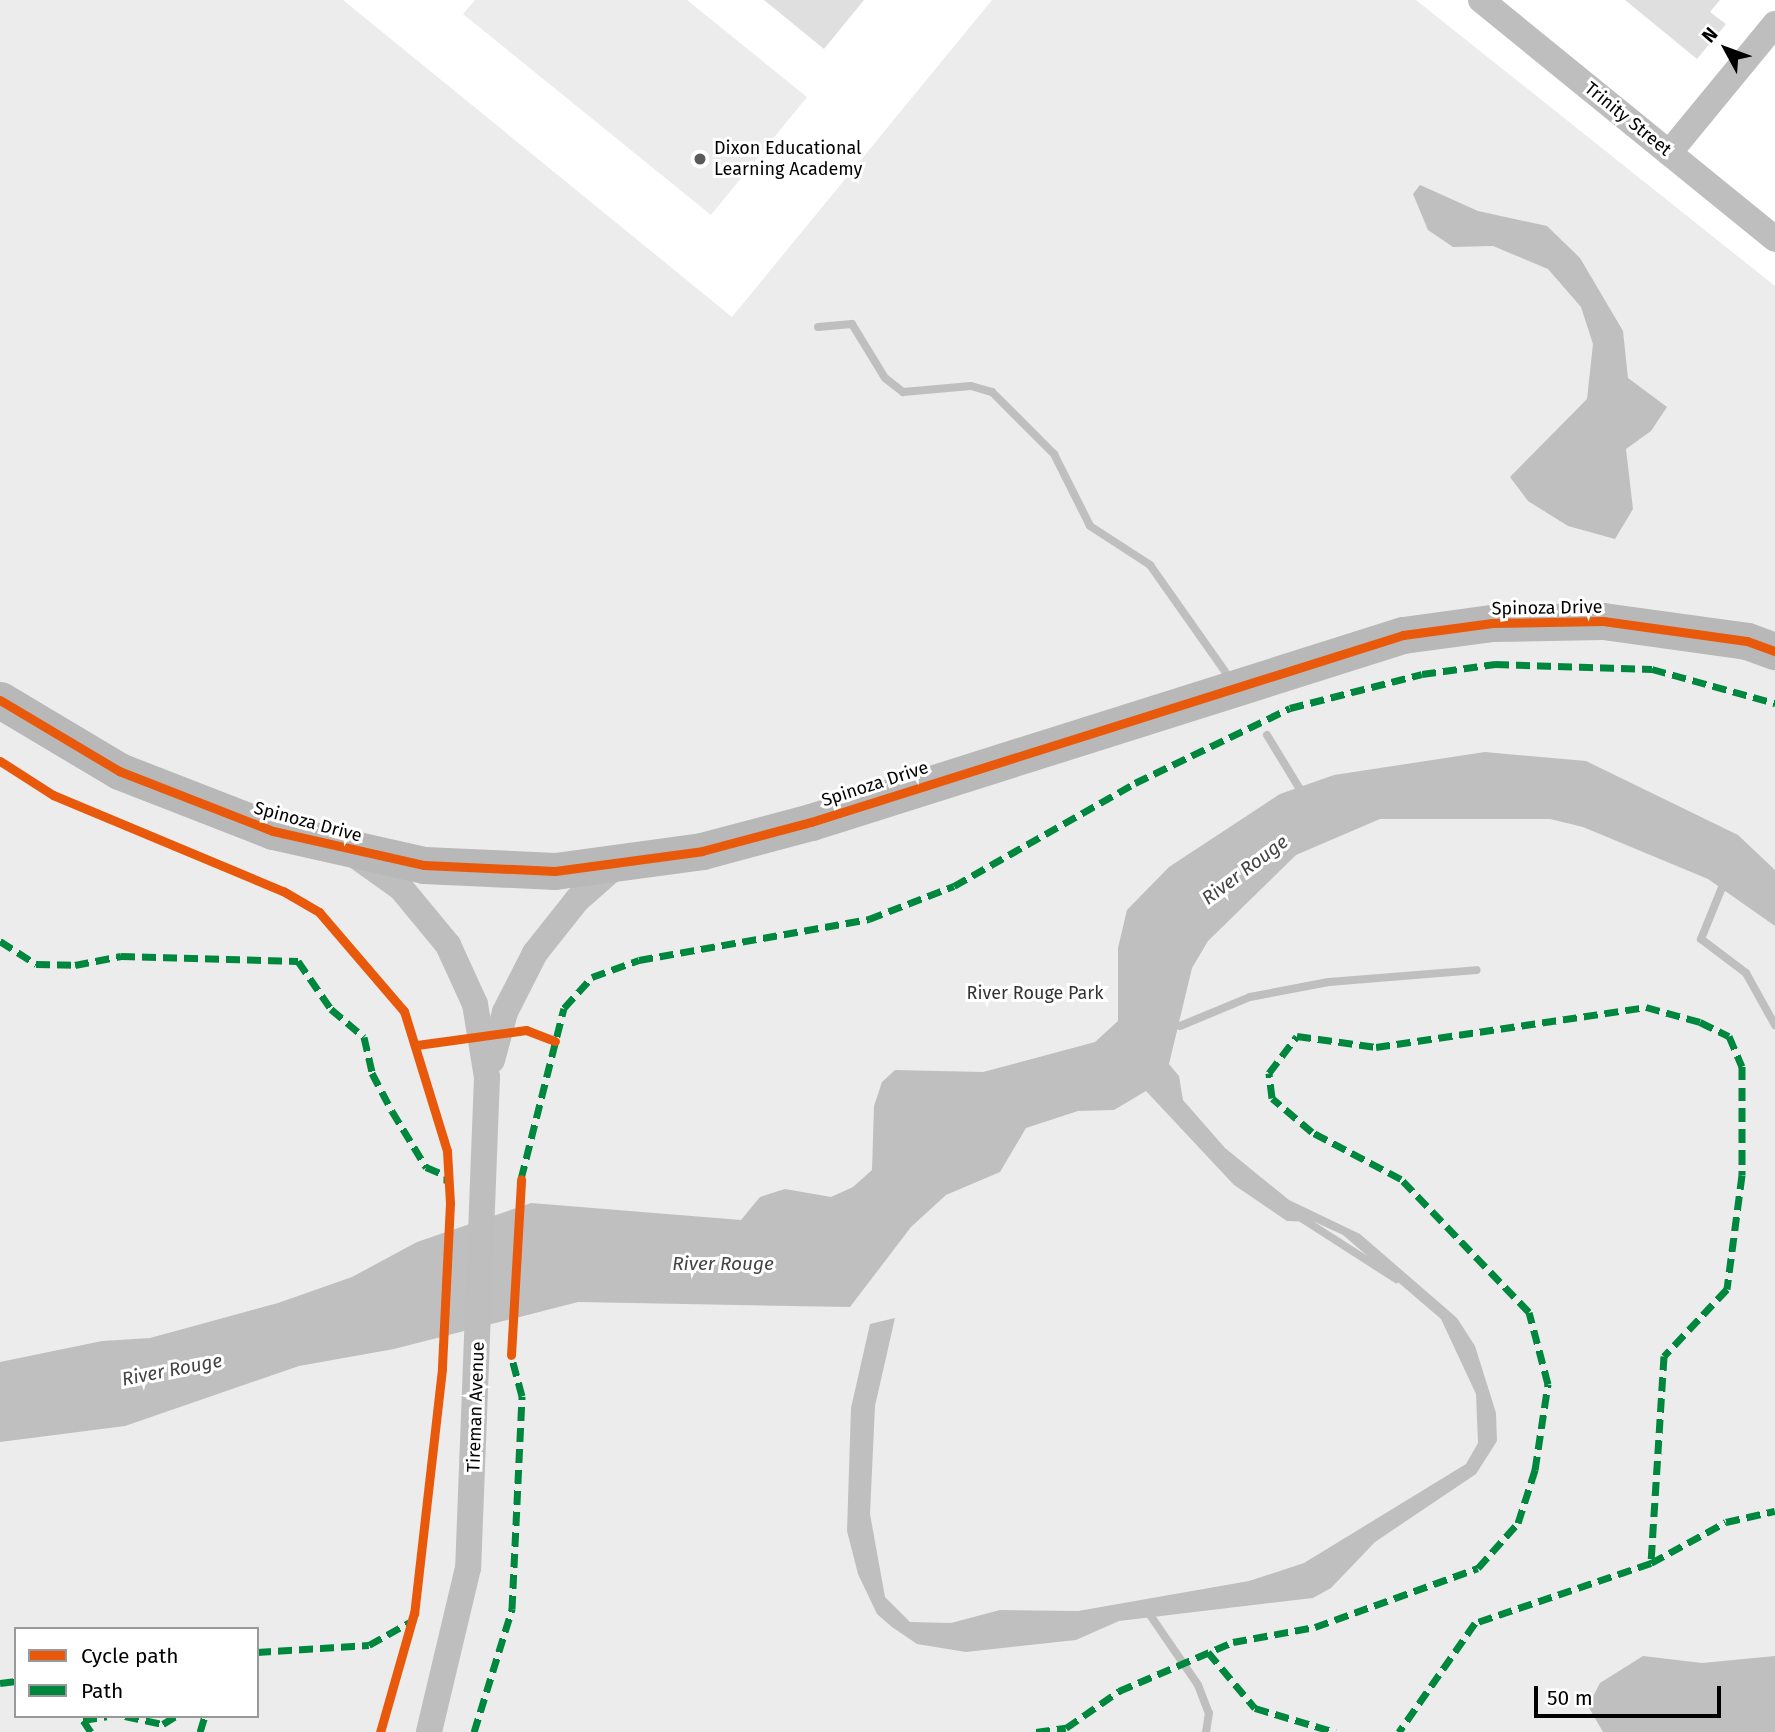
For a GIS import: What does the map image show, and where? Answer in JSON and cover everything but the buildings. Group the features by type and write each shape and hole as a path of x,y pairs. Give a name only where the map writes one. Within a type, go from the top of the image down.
{"street":[{"name":"Trinity Street","path":"1481,0 1775,239"},
{"path":"1669,153 1775,24"},
{"name":"Spinoza Drive","path":"0,700 119,771 195,804 340,846 489,871 619,863 702,850 811,822 1403,635 1492,623 1603,621 1775,651"},
{"path":"340,846 401,888 448,945 475,1004 487,1077"},
{"path":"487,1077 505,1012 535,953 577,900 619,863"},
{"name":"Tireman Avenue","path":"429,1732 468,1568 487,1077"}],"green space":[{"name":"River Rouge Park","path":"0,0 343,0 732,317 992,0 1416,0 1775,286 1775,1732 0,1732"},
{"path":"475,0 687,0 807,97 711,215 463,14"}],"water":[{"path":"1420,185 1478,211 1547,226 1580,258 1623,331 1628,378 1667,407 1651,431 1626,449 1633,509 1615,539 1568,526 1528,501 1510,477 1587,399 1593,344 1581,307 1548,269 1493,246 1453,247 1428,230 1413,194"},
{"name":"River Rouge","path":"1485,752 1586,761 1738,835 1775,870 1775,926 1708,879 1583,827 1550,819 1380,819 1296,855 1208,941 1192,968 1169,1064 1179,1076 1183,1100 1225,1148 1289,1200 1360,1234 1457,1318 1475,1346 1496,1413 1497,1441 1476,1474 1375,1542 1331,1588 1313,1598 1119,1621 1076,1640 966,1652 917,1644 892,1627 877,1614 858,1574 847,1531 851,1408 870,1324 895,1318 875,1406 870,1514 885,1597 910,1622 951,1623 1000,1610 1078,1611 1249,1581 1304,1563 1466,1464 1478,1443 1476,1394 1441,1319 1343,1235 1315,1222 1287,1221 1234,1185 1146,1091 1114,1110 1078,1111 1026,1128 1000,1172 946,1195 911,1227 850,1307 578,1302 394,1349 299,1366 125,1426 0,1442 0,1362 102,1341 150,1338 278,1303 352,1277 417,1242 531,1203 741,1220 760,1197 785,1189 831,1197 853,1187 872,1170 874,1106 882,1082 895,1070 983,1072 1095,1042 1118,1021 1118,948 1127,910 1169,867 1280,794 1334,775"},
{"path":"1643,1656 1702,1663 1775,1656 1775,1732 1603,1732 1588,1706 1600,1683"}],"waterway":[{"path":"818,327 852,324 885,378 903,392 971,386 992,392 1054,454 1090,526 1150,565 1231,680"},
{"path":"1267,735 1301,791"},
{"path":"1725,880 1701,939 1746,973 1775,1025"},
{"path":"1180,1026 1250,997 1329,982 1477,970"},
{"path":"1298,1216 1396,1279"},
{"path":"1148,1612 1198,1685 1209,1713 1206,1732"}],"marked path":[{"path":"521,1179 564,1008 592,977 639,960 869,919 954,886 1135,783 1290,708 1422,674 1495,664 1652,669 1775,703"},
{"path":"0,941 36,964 75,965 121,956 298,961 331,1009 364,1037 372,1073 392,1111 426,1167 447,1176 447,1183"},
{"path":"1036,1732 1066,1728 1119,1691 1233,1642 1315,1627 1478,1568 1518,1523 1535,1470 1548,1384 1529,1312 1401,1179 1312,1132 1272,1098 1269,1073 1297,1036 1376,1047 1646,1007 1700,1022 1729,1036 1742,1066 1742,1175 1727,1289 1664,1356 1651,1563 1475,1623 1399,1732"},
{"path":"474,1732 512,1609 522,1396 511,1355"},
{"path":"1651,1563 1726,1522 1775,1511"},
{"path":"259,1652 369,1645 410,1622"},
{"path":"1208,1652 1255,1708 1335,1732"},
{"path":"0,1683 14,1681"},
{"path":"91,1732 83,1720 95,1718"},
{"path":"134,1718 163,1724 173,1718"},
{"path":"200,1732 204,1718"}],"cycle path":[{"path":"0,700 119,771 273,831 424,865 555,871 702,851 811,822 1403,635 1492,623 1603,621 1747,641 1775,651"},
{"path":"0,761 53,795 283,891 319,912 404,1011 447,1151 450,1203 442,1369 414,1613 380,1732"},
{"path":"417,1045 526,1030 555,1041"},
{"path":"511,1355 521,1179"}],"place":[{"name":"Dixon Educational Learning Academy","path":"700,159"}]}
